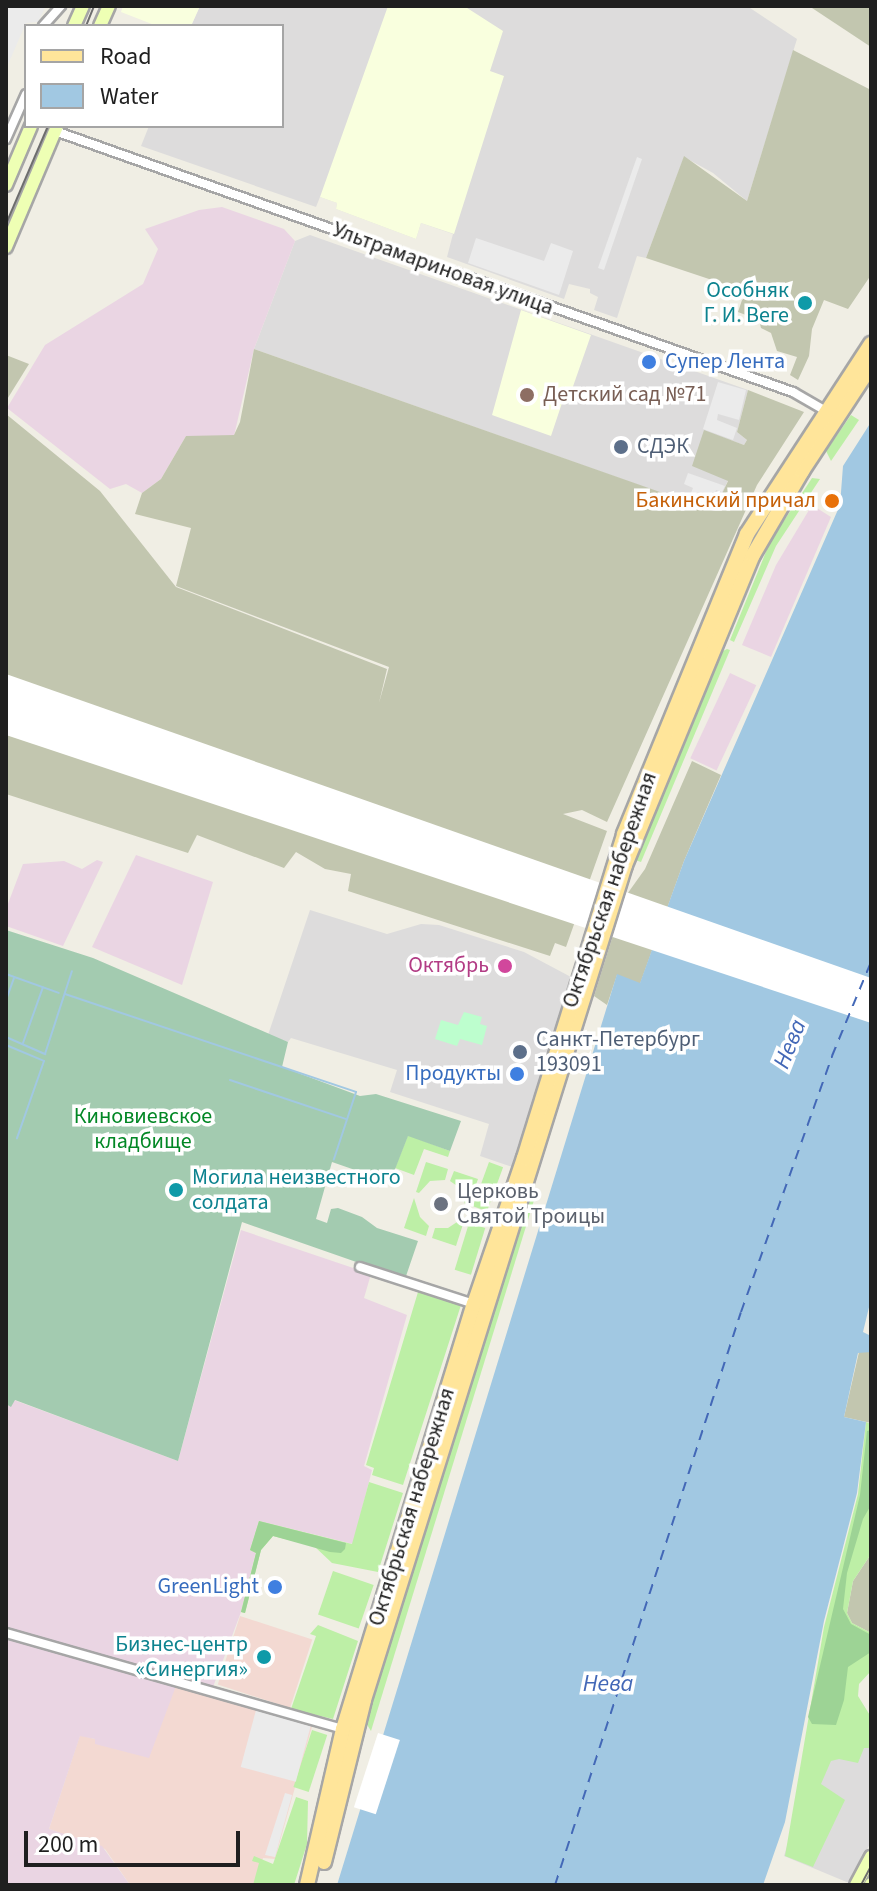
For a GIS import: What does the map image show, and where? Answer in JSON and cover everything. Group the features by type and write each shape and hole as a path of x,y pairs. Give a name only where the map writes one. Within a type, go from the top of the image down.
{"main road":[{"path":"6,185 30,128"},
{"path":"6,247 56,129"},
{"name":"Октябрьская набережная","path":"307,1885 343,1729 624,834 747,534 871,344"},
{"name":"Октябрьская набережная","path":"317,1885 364,1700 625,865 753,555 802,471 871,366"},
{"path":"856,1885 871,1857"}],"street":[{"path":"45,24 61,6"},
{"path":"6,139 24,98"},
{"name":"Ультрамариновая улица","path":"56,129 781,387 827,412"},
{"path":"360,1267 474,1304"},
{"path":"6,1633 343,1729"}],"shaded area":[{"path":"6,6 46,6 38,22 24,24 6,69"},
{"path":"123,6 200,6 192,24 152,24 121,12"},
{"path":"200,6 747,6 797,39 747,201 713,173 684,157 646,258 637,256 617,318 594,310 598,297 590,293 590,289 569,284 564,299 447,257 453,234 421,223 416,239 336,209 337,203 320,197 316,207 141,146 148,128 284,128 284,24 192,24"},
{"path":"388,6 464,6 503,31 490,71 504,76 454,234 421,223 416,239 336,209 337,203 320,197"},
{"path":"809,6 871,6 871,47"},
{"path":"793,50 871,90 871,275 848,309 824,300 812,329 809,356 798,380 790,375 797,357 777,351 771,333 761,328 759,320 738,312 745,291 646,258 684,156 747,201"},
{"path":"637,157 642,159 604,270 598,268"},
{"path":"222,207 284,229 295,241 254,349 234,436 186,436 161,479 142,493 126,484 110,489 7,408 45,345 143,284 158,249 145,229 199,210"},
{"path":"310,235 748,390 737,432 747,440 744,445 704,431 728,480 715,512 254,349 295,241"},
{"path":"476,238 544,261 551,243 573,251 559,295 468,263"},
{"path":"521,310 591,335 570,395 565,394 551,436 492,415"},
{"path":"254,349 714,511 728,481 692,466 704,430 744,445 747,440 737,432 748,390 804,412 757,485 607,822 582,810 563,814 607,831 566,947 555,943 550,956 348,891 351,874 325,869 296,852 284,868 197,835 188,853 6,794 6,414 100,491 176,587 387,669 379,703 389,667 176,586 191,528 135,514 142,493 161,479 186,436 234,435 240,422"},
{"path":"6,355 29,364 6,401"},
{"path":"718,382 746,390 739,420 718,414 717,420 737,428 733,440 703,429"},
{"path":"688,473 725,486 722,492 716,490 710,509 688,500 693,488 684,484"},
{"path":"812,505 831,517 771,657 742,645 776,565"},
{"path":"730,673 756,685 717,770 690,758"},
{"path":"692,761 721,775 684,861 640,984 617,975 607,1005 594,996 625,897 645,869"},
{"path":"136,855 213,882 182,985 92,947"},
{"path":"97,860 103,862 63,946 6,926 6,909 23,864 64,861 82,869"},
{"path":"310,910 387,934 421,924 439,925 524,952 571,977 515,1168 480,1156 489,1124 390,1092 397,1070 291,1038 288,1042 268,1035"},
{"path":"241,1230 371,1274 364,1298 407,1315 364,1466 372,1470 353,1544 259,1521 250,1550 256,1552 241,1612 210,1695 176,1686 149,1758 95,1744 95,1739 80,1736 49,1829 102,1846 130,1885 6,1885 6,1404 11,1406 14,1400 178,1461"},
{"path":"859,1352 871,1352 871,1423 844,1417"},
{"path":"871,1554 871,1633 852,1623 847,1613 853,1581"},
{"path":"240,1616 312,1639 290,1708 218,1684"},
{"path":"176,1686 313,1723 275,1859 263,1858 255,1885 130,1885 105,1849 49,1829 80,1735 95,1739 95,1743"},
{"path":"256,1710 311,1725 296,1782 241,1767"},
{"path":"819,1742 871,1746 871,1842 849,1883 784,1856"},
{"path":"285,1793 292,1795 275,1857 265,1855"}],"green space":[{"path":"851,415 859,420 831,461 826,451"},
{"path":"812,478 820,479 776,546 734,642 730,640 770,542"},
{"path":"730,650 641,862 635,860 723,651"},
{"name":"Киновиевское кладбище","path":"6,930 93,958 288,1042 282,1067 360,1096 376,1094 461,1121 450,1151 408,1136 392,1177 381,1179 332,1162 316,1219 327,1223 331,1209 338,1208 362,1217 377,1228 418,1241 405,1279 242,1222 178,1461 15,1400 11,1407 6,1404"},
{"path":"464,1012 482,1017 480,1024 487,1026 482,1045 460,1039 457,1046 435,1039 441,1020 458,1025"},
{"path":"408,1135 450,1151 448,1157 424,1149 414,1175 395,1168"},
{"path":"426,1162 448,1169 445,1180 430,1181 419,1193 416,1192"},
{"path":"489,1162 503,1167 487,1211 473,1206"},
{"path":"454,1171 478,1179 469,1205 465,1204 460,1188 450,1181"},
{"path":"535,1197 371,1731 366,1723 527,1202"},
{"path":"414,1198 420,1217 429,1226 426,1236 404,1228"},
{"path":"460,1220 464,1221 456,1246 432,1238 435,1228 448,1228"},
{"path":"469,1223 485,1228 471,1275 455,1270"},
{"path":"418,1292 461,1305 403,1485 372,1475 374,1468 366,1465"},
{"path":"866,1422 871,1424 871,1554 853,1581 847,1613 852,1623 871,1633 871,1671 859,1684 858,1696 871,1717 871,1748 864,1748 858,1763 839,1759 831,1761 821,1784 845,1800 813,1867 785,1856 824,1627 858,1494"},
{"path":"871,1430 871,1505 863,1519 847,1573 843,1609 851,1624 871,1635 871,1652 848,1667 844,1700 836,1725 812,1724 808,1717 860,1495 867,1431"},
{"path":"369,1482 403,1493 378,1572 332,1563 314,1546 273,1536 261,1550 245,1613 241,1612 256,1553 250,1550 259,1521 352,1544"},
{"path":"259,1521 346,1543 341,1553 330,1552 273,1536 261,1550 245,1613 241,1612 256,1553 250,1550"},
{"path":"333,1571 374,1585 359,1628 318,1614"},
{"path":"318,1625 358,1641 333,1719 291,1709 316,1636 310,1634"},
{"path":"312,1730 327,1735 309,1792 293,1787"},
{"path":"296,1797 308,1801 307,1844 294,1885 253,1885 259,1863 252,1861 254,1856 273,1864"}],"water":[{"name":"Нева","path":"871,422 871,1299 863,1332 871,1336 871,1352 858,1353 844,1417 866,1422 857,1493 824,1621 785,1822 763,1885 337,1885 617,974 640,983 684,861 840,505 843,466"}],"pier":[{"path":"6,674 871,978 871,1023 6,735"},
{"path":"378,1733 400,1740 376,1814 354,1807"}],"waterway":[{"path":"6,1037 45,1054 72,971"},
{"path":"6,974 59,993"},
{"path":"6,1000 14,978"},
{"path":"23,1043 43,987"},
{"path":"65,994 356,1092 334,1159"},
{"path":"6,1045 44,1061 17,1138"},
{"path":"230,1080 346,1119"}],"ferry route":[{"path":"555,1885 741,1312 832,1056 871,962"}],"tram line":[{"path":"87,24 94,6"},
{"path":"6,224 47,128"},
{"path":"861,1885 871,1866"}],"place":[{"name":"Особняк Г. И. Веге","path":"805,303"},
{"name":"Супер Лента","path":"649,362"},
{"name":"Детский сад №71","path":"527,395"},
{"name":"СДЭК","path":"621,447"},
{"name":"Бакинский причал","path":"832,501"},
{"name":"Октябрь","path":"505,966"},
{"name":"Санкт-Петербург 193091","path":"520,1052"},
{"name":"Продукты","path":"517,1074"},
{"name":"Могила неизвестного солдата","path":"176,1190"},
{"name":"Церковь Святой Троицы","path":"441,1204"},
{"name":"GreenLight","path":"275,1587"},
{"name":"Бизнес-центр «Синергия»","path":"264,1657"}]}
